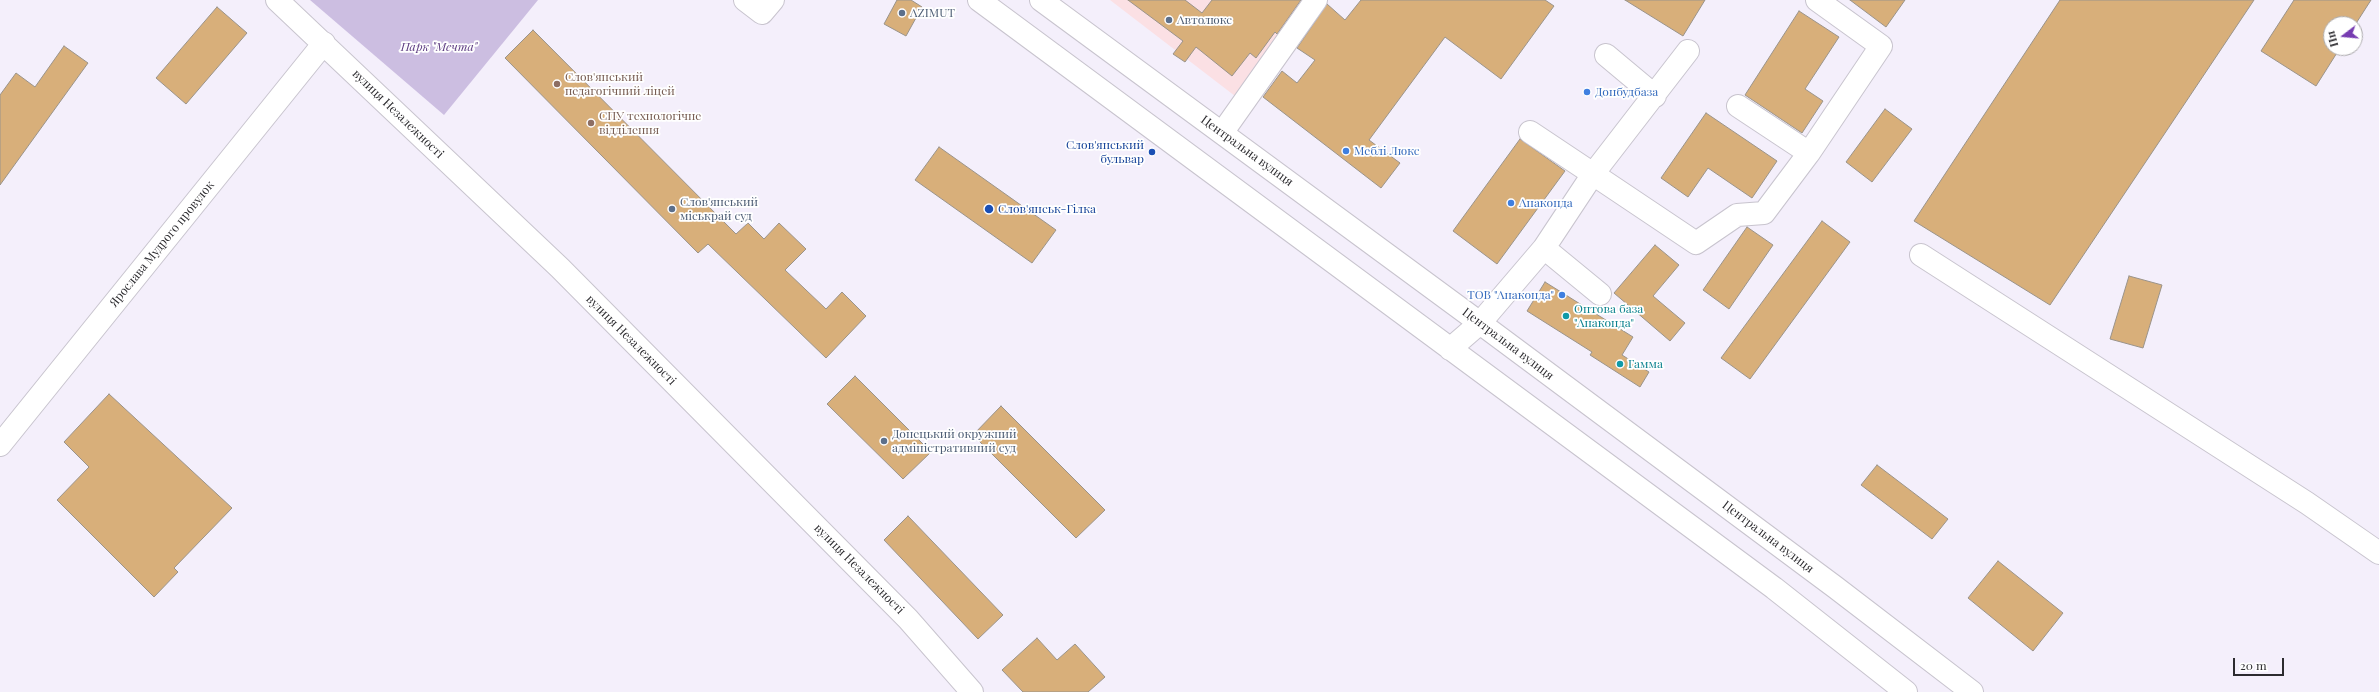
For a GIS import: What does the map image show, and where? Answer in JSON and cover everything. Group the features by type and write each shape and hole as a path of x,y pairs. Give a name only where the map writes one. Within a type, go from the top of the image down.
{"street":[{"name":"вулиця Незалежності","path":"277,0 566,274 908,619 972,692"},
{"path":"745,0 762,13 773,0"},
{"path":"978,0 1774,588 1906,692"},
{"name":"Центральна вулиця","path":"1041,0 1480,323 1835,587 1972,692"},
{"path":"1222,133 1316,0"},
{"path":"1530,132 1696,243 1737,215 1764,213 1809,153 1881,46 1817,0"},
{"name":"Ярослава Мудрого провулок","path":"0,445 324,43"},
{"path":"1450,349 1480,323 1544,248 1592,174 1655,96 1688,51"},
{"path":"1606,54 1655,96"},
{"path":"1738,106 1809,153"},
{"path":"1544,248 1600,294"},
{"path":"1921,255 2300,499 2379,553"}],"shaded area":[{"path":"1110,0 1323,0 1248,106"}],"green space":[{"name":"Парк \"Мечта\"","path":"310,0 538,0 444,115"}],"building":[{"path":"897,0 911,0 922,7 906,36 884,24"},
{"path":"1128,0 1185,0 1202,13 1212,0 1301,0 1277,34 1275,32 1256,58 1250,53 1232,76 1196,47 1185,62 1173,54 1183,41"},
{"path":"1361,0 1545,0 1554,6 1501,79 1445,37 1369,140 1400,163 1381,188 1263,97 1282,71 1297,83 1315,60 1297,48 1327,4 1345,20"},
{"path":"1625,0 1705,0 1683,36"},
{"path":"1850,0 1905,0 1886,27"},
{"path":"2060,0 2254,0 2050,305 1914,221"},
{"path":"2294,0 2371,0 2361,16 2323,16 2323,56 2335,56 2316,86 2261,51"},
{"path":"217,7 247,33 186,104 156,78"},
{"path":"1799,11 1839,37 1805,89 1823,101 1802,133 1745,95"},
{"path":"533,30 736,234 748,223 764,239 779,223 806,249 785,270 826,309 842,292 866,316 826,358 708,244 698,253 505,58"},
{"path":"64,46 88,63 0,185 0,95 16,73 35,87"},
{"path":"1885,109 1912,129 1872,182 1846,162"},
{"path":"1706,113 1777,161 1752,198 1708,168 1688,197 1661,178"},
{"path":"1520,139 1565,171 1497,264 1453,231"},
{"path":"939,147 1056,230 1032,263 915,180"},
{"path":"1822,221 1850,242 1750,379 1721,358"},
{"path":"1747,227 1773,245 1729,309 1703,290"},
{"path":"1655,245 1679,265 1653,296 1685,323 1670,341 1614,293"},
{"path":"2129,276 2162,285 2143,348 2110,339"},
{"path":"1545,282 1633,337 1622,355 1649,372 1640,387 1590,355 1592,352 1527,311"},
{"path":"855,376 931,452 903,479 827,404"},
{"path":"109,394 232,508 174,568 178,572 154,597 57,500 89,467 64,442"},
{"path":"1001,406 1105,510 1076,538 973,435"},
{"path":"1877,465 1948,519 1932,539 1861,485"},
{"path":"908,516 1003,615 978,639 884,540"},
{"path":"1998,561 2063,613 2033,651 1968,598"},
{"path":"1037,638 1057,660 1075,644 1105,677 1088,692 1023,692 1002,670"}],"place":[{"name":"AZIMUT","path":"902,13"},
{"name":"Автолюкс","path":"1169,20"},
{"name":"Слов'янський педагогічний ліцей","path":"557,84"},
{"name":"Донбудбаза","path":"1587,92"},
{"name":"СПУ технологічне відділення","path":"591,123"},
{"name":"Меблі Люкс","path":"1346,151"},
{"name":"Слов'янський бульвар","path":"1152,152"},
{"name":"Анаконда","path":"1511,203"},
{"name":"Слов'янський міськрай суд","path":"672,209"},
{"name":"Слов'янськ-Гілка","path":"989,209"},
{"name":"ТОВ \"Анаконда\"","path":"1562,295"},
{"name":"Оптова база \"Анаконда\"","path":"1566,316"},
{"name":"Гамма","path":"1620,364"},
{"name":"Донецький окружний адміністративний суд","path":"884,441"}]}
